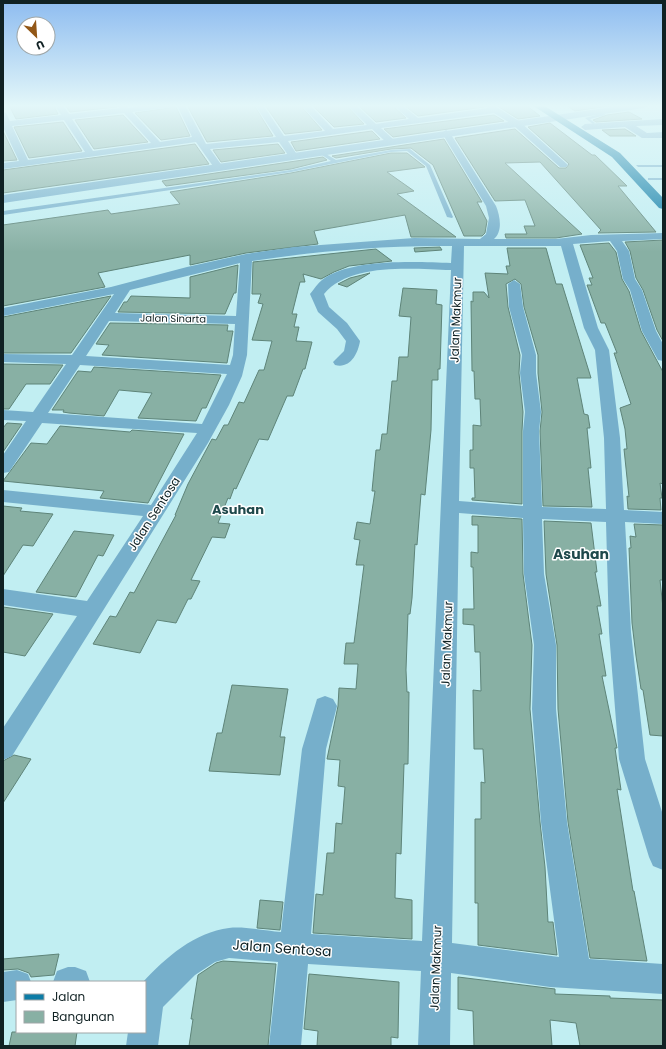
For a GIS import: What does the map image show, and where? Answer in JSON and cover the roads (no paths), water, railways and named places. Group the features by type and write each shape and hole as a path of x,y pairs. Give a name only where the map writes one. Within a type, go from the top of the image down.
{"main road":[{"path":"616,154 631,163"},
{"path":"621,154 651,179 663,193"},
{"path":"651,179 663,205"}],"street":[{"path":"20,154 25,163"},
{"path":"3,166 91,154"},
{"path":"209,154 218,167"},
{"path":"3,199 307,154"},
{"path":"459,154 491,206 494,218 492,235 482,242"},
{"path":"551,154 563,165"},
{"path":"3,312 125,288 187,271 246,258 294,251 393,243 482,242 496,244 566,242 580,239 613,237 663,236"},
{"path":"613,237 623,251 629,279 636,290 649,331 663,357"},
{"name":"Jalan Makmur","path":"434,1046 458,242"},
{"path":"566,242 591,328 602,350 612,438 614,516 620,632 632,759 663,857"},
{"name":"Jalan Sentosa","path":"6,739 156,511 208,429 221,405 236,370 240,355 246,258"},
{"path":"340,362 351,352 353,341 342,326 323,309 317,294 320,287 334,277 367,268 422,266 457,267"},
{"path":"514,284 516,307 529,355 528,373 533,412 531,431 534,574 545,645 544,709 554,822 576,974"},
{"path":"3,468 125,288"},
{"name":"Jalan Sinarta","path":"104,317 243,320"},
{"path":"3,358 76,360 236,370"},
{"path":"3,415 38,416 208,429"},
{"path":"3,496 156,511"},
{"path":"451,506 481,510 532,513 663,518"},
{"path":"3,597 92,610"},
{"path":"285,1046 296,949 314,748 325,706"},
{"name":"Jalan Sentosa","path":"146,1007 162,984 184,964 208,949 230,943 372,954 436,956 550,972 663,979"},
{"path":"3,987 16,985"},
{"path":"142,1046 144,1033"}],"lane":[{"path":"324,154 336,162"},
{"path":"3,212 291,171 376,154"},
{"path":"413,154 428,165 450,217"},
{"path":"631,163 663,166"}],"district":[{"name":"Asuhan","path":"238,509"},
{"name":"Asuhan","path":"581,554"}]}
